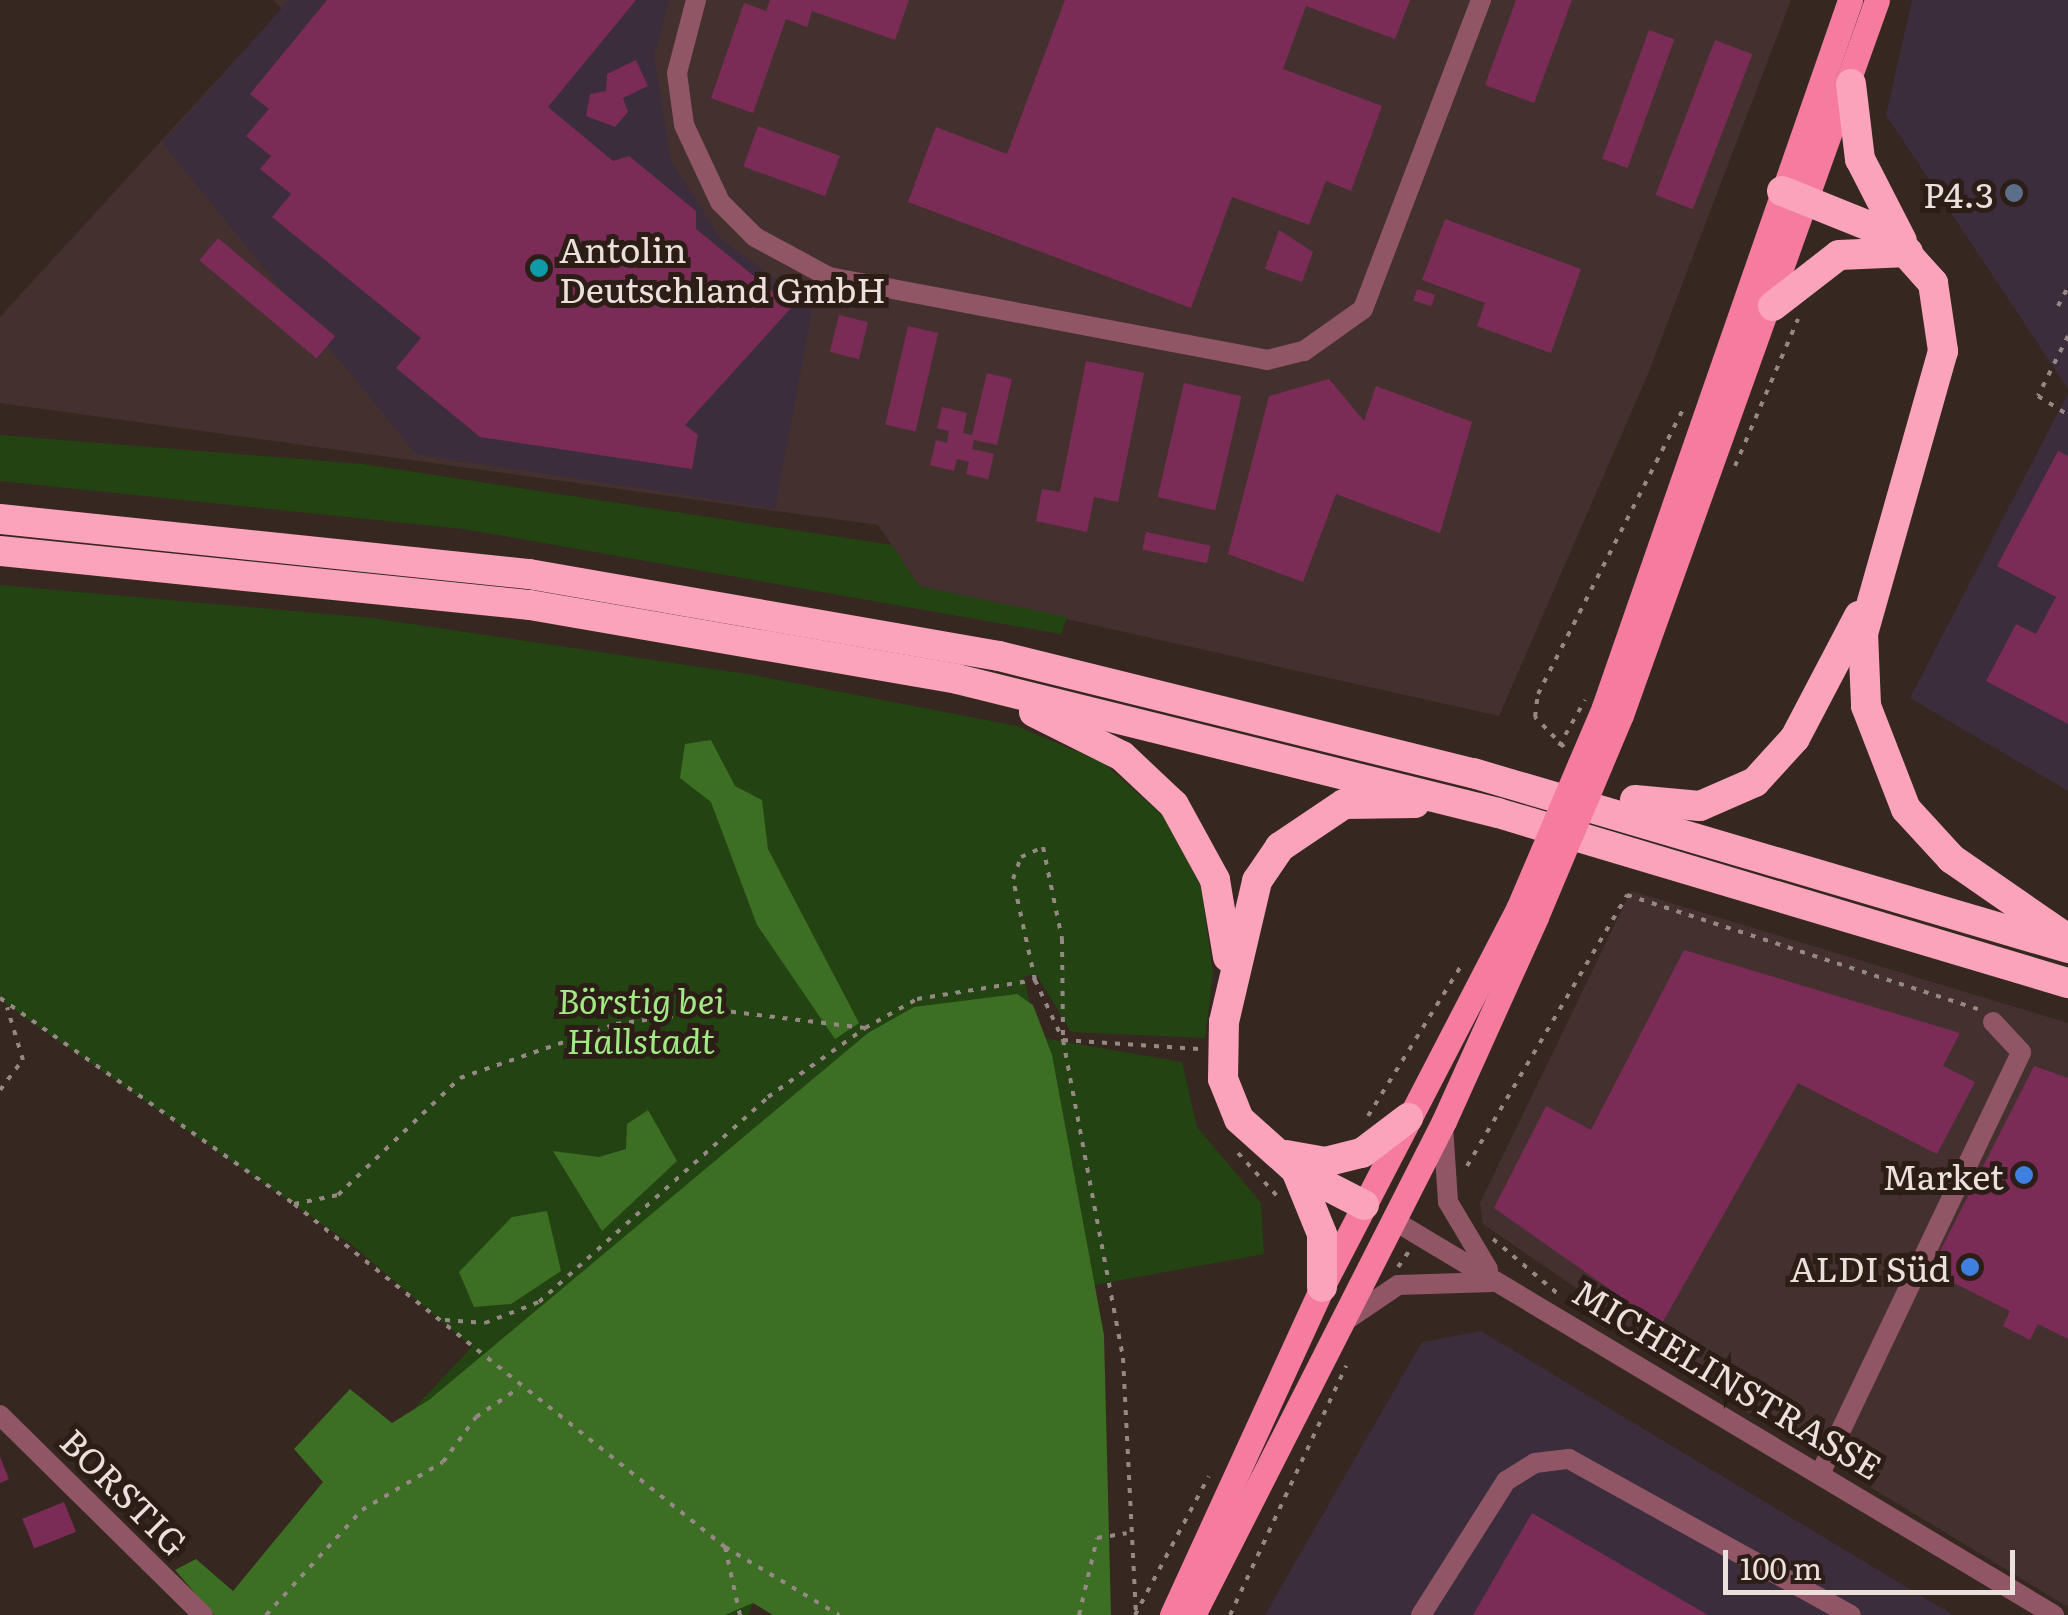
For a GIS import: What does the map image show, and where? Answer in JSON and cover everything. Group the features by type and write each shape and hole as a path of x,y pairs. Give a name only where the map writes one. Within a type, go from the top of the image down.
{"highway":[{"path":"1851,84 1860,159 1908,252 1933,283 1943,352 1863,633 1864,684 1883,767 1952,859 2068,940"},
{"path":"1782,192 1870,224 1908,252"},
{"path":"1787,307 1839,255 1908,252"},
{"path":"0,519 362,552 840,625 1246,712 1548,794 2068,948"},
{"path":"0,551 530,604 957,679 1498,813 2068,982"},
{"path":"1548,794 1680,808 1739,792 1795,738 1879,578"},
{"path":"957,679 1098,740 1174,805 1218,891 1229,985 1227,1098 1285,1161 1322,1234 1322,1287"},
{"path":"1229,985 1257,881 1308,820 1373,801 1498,813"},
{"path":"1285,1161 1325,1162 1362,1153 1408,1118"},
{"path":"1285,1161 1364,1205"}],"main road":[{"path":"1193,1615 1444,1121 1527,913 1850,0"},
{"path":"1601,706 1787,307 1812,202 1877,0"},
{"path":"1172,1615 1322,1287 1408,1118 1527,913"},
{"name":"MICHELINSTRASSE","path":"1364,1205 1393,1220"}],"street":[{"path":"696,0 677,73 684,124 720,202 755,237 829,276 1267,360 1304,351 1363,309 1481,0"},
{"path":"1820,1474 2021,1052 1993,1022"},
{"path":"1444,1121 1448,1202 1499,1282"},
{"name":"MICHELINSTRASSE","path":"1393,1220 2054,1615"},
{"path":"1339,1328 1398,1285 1499,1282"},
{"name":"BORSTIG","path":"0,1415 203,1615"},
{"path":"1421,1615 1506,1482 1536,1463 1569,1459 1607,1472 1851,1615"}],"path":[{"path":"2058,306 2068,288"},
{"path":"1728,484 1787,307"},
{"path":"2068,336 2038,396 2068,415"},
{"path":"1575,752 1560,746 1535,717 1538,694 1693,393"},
{"path":"1560,746 1601,706"},
{"path":"1063,1040 1035,980 1013,879 1022,858 1043,847 1062,939 1063,1040 1123,1358 1135,1467 1128,1533 1136,1614"},
{"path":"1457,1183 1627,895 1969,1000 1993,1022"},
{"path":"1362,1153 1369,1114 1469,954"},
{"path":"445,1320 485,1323 538,1302 708,1148 865,1028 917,999 1035,980"},
{"path":"0,1010 3,1000"},
{"path":"0,1090 24,1044 3,1000"},
{"path":"3,1000 294,1204 445,1320 520,1388 725,1547 839,1615"},
{"path":"294,1204 338,1196 460,1078 616,1024 718,1010 865,1028"},
{"path":"1063,1040 1189,1044"},
{"path":"1488,1235 1566,1302"},
{"path":"1230,1615 1351,1354"},
{"path":"266,1615 362,1510 443,1462 476,1418 520,1388"},
{"path":"1136,1614 1218,1460"},
{"path":"1079,1615 1097,1538 1128,1533"},
{"path":"725,1547 740,1615"}],"shaded area":[{"path":"273,0 1791,0 1647,376 1499,716 919,586 878,525 0,403 0,317 282,9"},
{"name":"Antolin Deutschland GmbH","path":"289,0 669,0 654,56 671,161 721,239 813,306 775,509 416,454 162,143"},
{"name":"P4.3","path":"1912,0 2068,0 2068,389 1886,115"},
{"path":"2068,393 2068,791 1910,698"},
{"path":"1631,891 2068,1023 2068,1607 1653,1355 1617,1316 1483,1224 1480,1203"},
{"path":"1481,1331 1953,1615 1265,1615 1422,1342"}],"green space":[{"path":"0,435 362,464 892,545 919,586 1067,617 1061,634 464,529 0,481"},
{"name":"Börstig bei Hallstadt","path":"0,585 372,618 753,675 1017,726 1104,763 1163,816 1201,887 1213,974 1205,1038 1071,1032 1036,974 1024,977 1037,1037 1182,1062 1197,1127 1261,1203 1264,1254 1094,1285 772,1565 748,1615 219,1615 472,1347 352,1245 0,1000"},
{"path":"711,740 735,786 762,800 768,849 859,1023 835,1039 757,925 711,802 680,778 685,744"},
{"path":"1017,994 1033,1005 1052,1055 1104,1335 1111,1615 773,1615 753,1603 725,1615 214,1615 175,1570 196,1559 233,1591 323,1482 294,1449 350,1389 392,1423 429,1400 868,1033 914,1007"},
{"path":"648,1110 677,1161 602,1231 553,1151 599,1157 626,1149 627,1124"},
{"path":"547,1211 561,1271 511,1304 474,1307 459,1272 512,1217"}],"building":[{"name":"Antolin Deutschland GmbH","path":"327,0 636,0 548,107 613,161 629,156 696,211 696,229 792,307 685,425 698,435 692,469 480,437 396,368 421,338 272,217 291,194 260,169 271,156 246,136 269,109 250,94"},
{"path":"770,0 909,0 895,40 812,11 807,27 786,19 753,113 711,98 744,3 766,11"},
{"path":"1065,0 1410,0 1395,39 1306,6 1283,69 1382,106 1351,191 1326,181 1309,225 1232,197 1191,308 908,202 936,127 1007,154"},
{"path":"1516,0 1572,0 1534,103 1485,85"},
{"path":"1649,30 1674,39 1628,168 1602,159"},
{"path":"1715,40 1752,54 1693,209 1656,195"},
{"path":"636,60 648,86 623,98 628,112 615,127 586,116 590,94 606,91 607,74"},
{"path":"758,126 840,156 825,196 743,166"},
{"path":"1445,219 1581,269 1551,353 1477,326 1485,303 1422,280"},
{"path":"1279,230 1313,252 1302,282 1265,269"},
{"path":"218,238 335,336 317,359 199,260"},
{"path":"1417,289 1435,295 1431,306 1413,300"},
{"path":"839,315 868,322 859,359 830,352"},
{"path":"908,326 938,333 915,431 885,424"},
{"path":"1086,361 1144,373 1118,502 1094,497 1087,532 1036,521 1042,489 1060,492"},
{"path":"987,373 1012,379 997,445 974,440 972,449 994,454 988,479 966,474 969,462 957,459 954,471 930,465 936,440 947,443 949,431 937,428 942,407 967,413 963,433 972,435"},
{"path":"1329,379 1364,421 1376,386 1472,422 1440,533 1336,494 1303,582 1228,554 1269,396"},
{"path":"1184,383 1241,396 1215,510 1158,497"},
{"path":"2058,451 2068,456 2068,724 1986,681 2016,624 2036,634 2056,597 1997,566"},
{"path":"1146,532 1211,546 1207,563 1142,550"},
{"path":"1684,950 1960,1033 1943,1066 1975,1082 1937,1154 1798,1083 1661,1325 1494,1208 1546,1106 1591,1130"},
{"name":"Market","path":"2034,1066 2068,1078 2068,1339 2038,1324 2030,1340 2003,1326 2010,1311 1930,1271"},
{"path":"0,1457 9,1479 0,1483"},
{"path":"64,1502 76,1532 34,1549 22,1519"},
{"path":"1532,1513 1708,1615 1473,1615"}],"place":[{"name":"P4.3","path":"2014,193"},
{"name":"Antolin Deutschland GmbH","path":"539,268"},
{"name":"Market","path":"2024,1175"},
{"name":"ALDI Süd","path":"1970,1267"}]}
